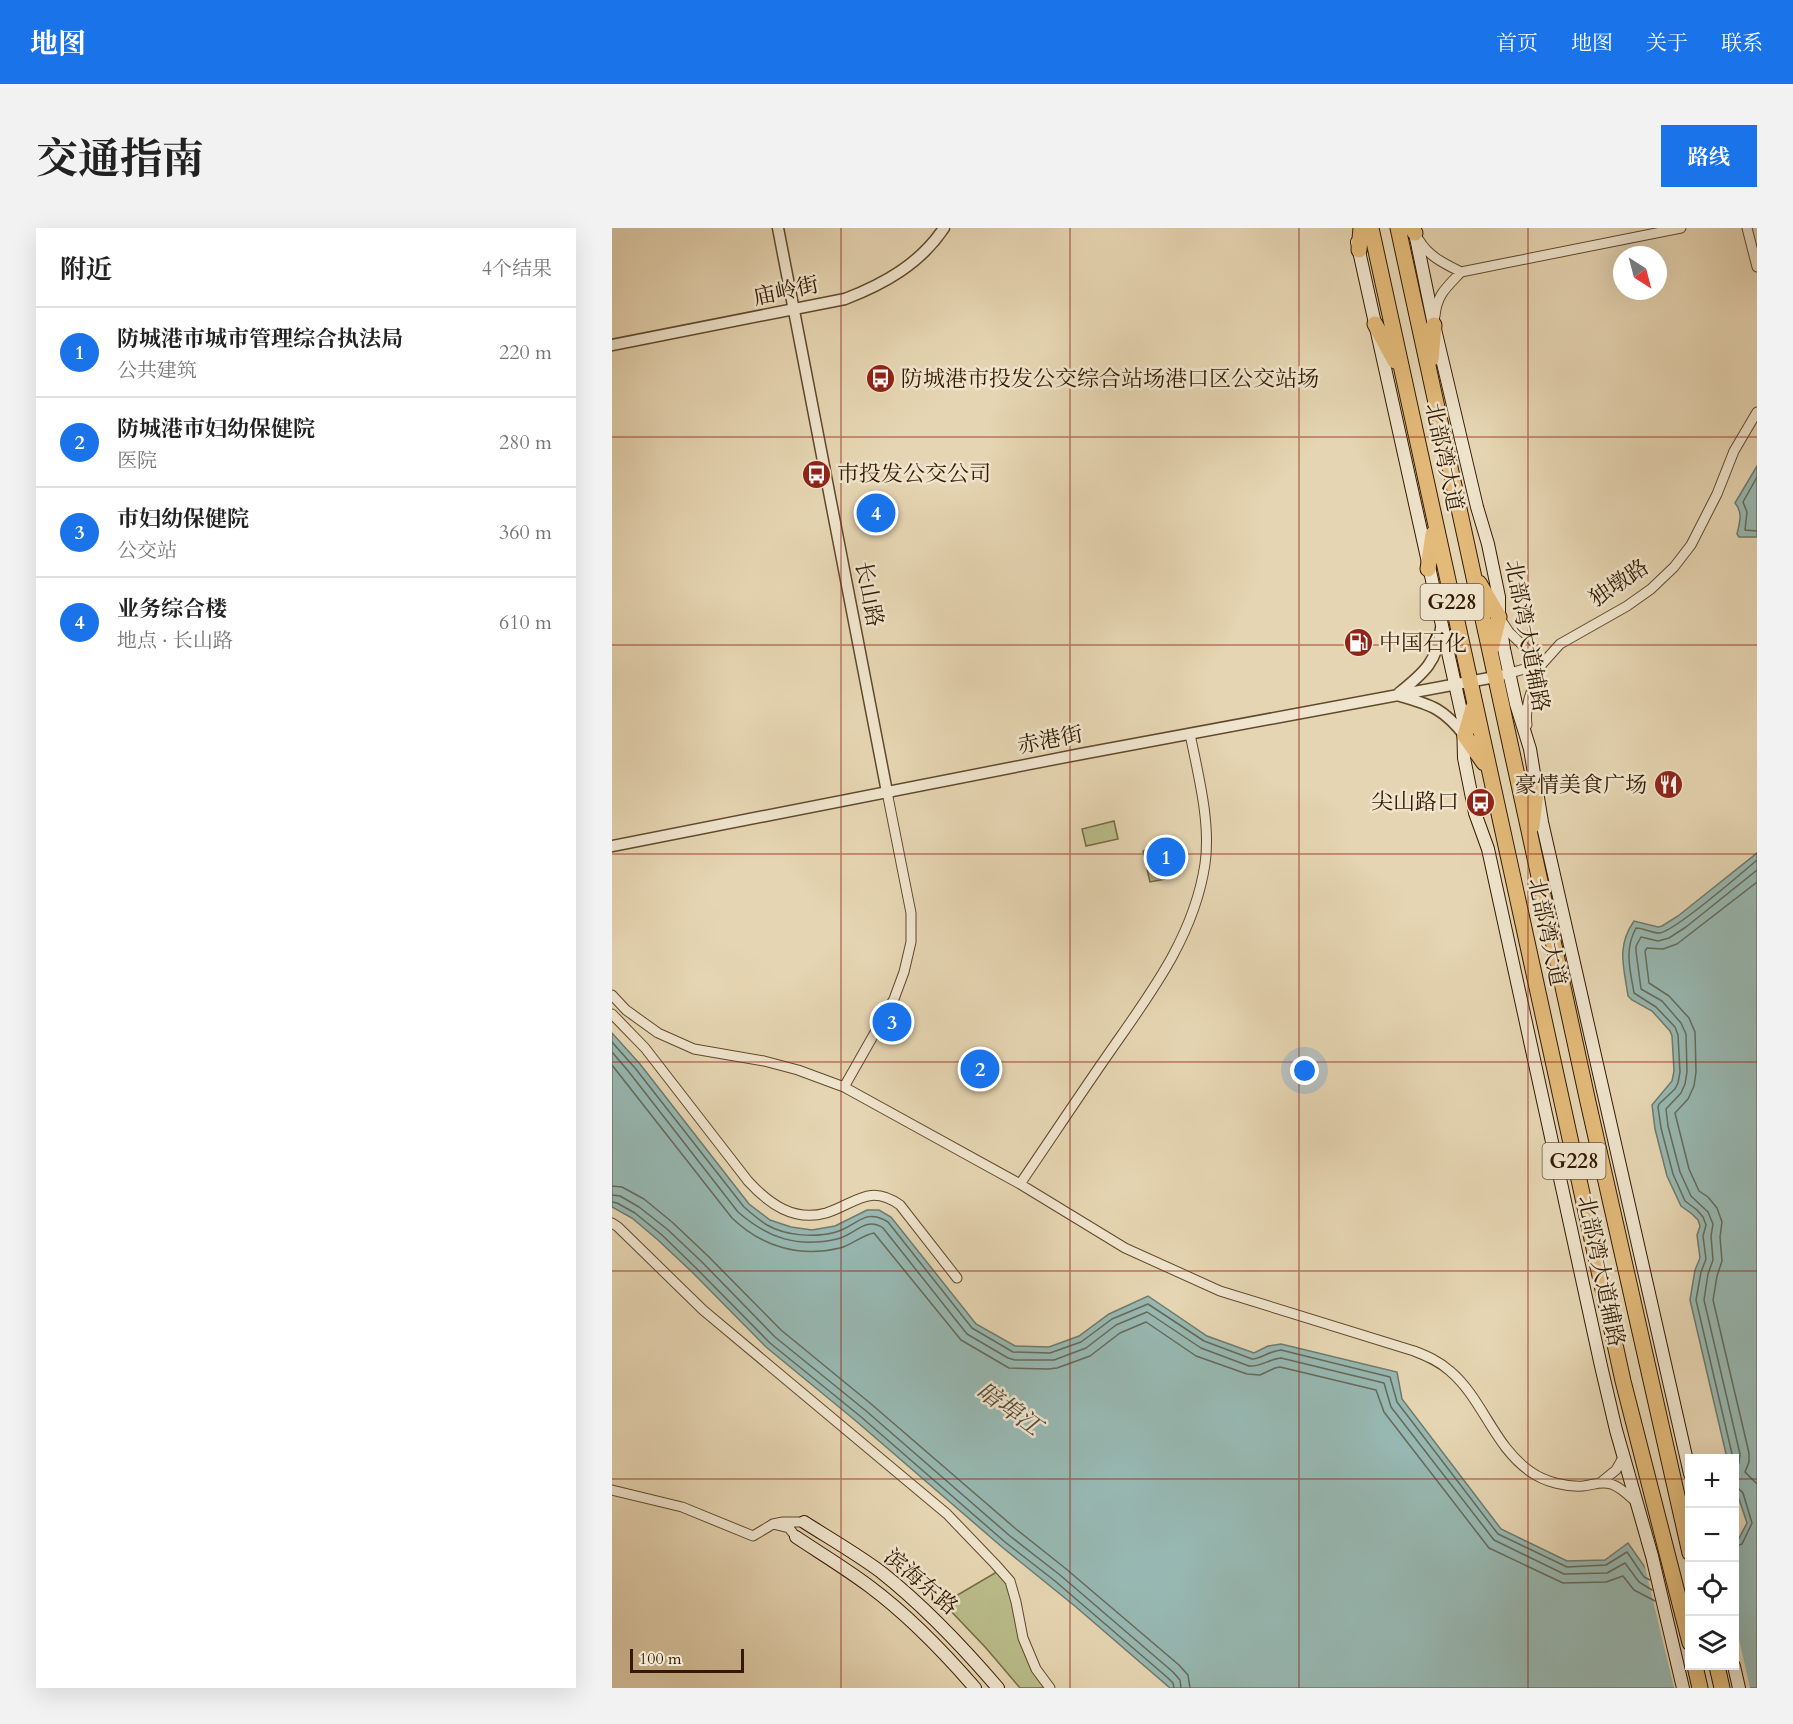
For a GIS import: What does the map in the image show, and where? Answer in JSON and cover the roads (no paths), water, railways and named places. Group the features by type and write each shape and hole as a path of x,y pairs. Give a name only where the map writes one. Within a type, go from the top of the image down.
{"highway":[{"path":"1359,250 1361,228"},
{"name":"北部湾大道","path":"1371,228 1435,522 1462,683 1474,705 1623,1381 1685,1626"},
{"name":"北部湾大道","path":"1398,228 1490,652 1502,675 1530,838 1685,1532"},
{"path":"1375,324 1403,376"},
{"path":"1430,374 1434,325"},
{"path":"1428,569 1435,522"},
{"path":"1472,571 1499,617 1490,652"},
{"path":"1474,705 1465,736 1488,768"},
{"path":"1530,838 1537,784"},
{"path":"1696,1670 1700,1688"},
{"path":"1718,1670 1722,1688"}],"main road":[{"name":"北部湾大道辅路","path":"1354,228 1441,625 1462,683 1464,759 1475,813 1488,849 1601,1366 1652,1556 1683,1688"},
{"name":"北部湾大道辅路","path":"1413,230 1499,597 1502,675 1530,748 1542,822 1685,1456"},
{"name":"滨海东路","path":"804,1522 879,1571 912,1598 948,1632 998,1688"},
{"name":"滨海东路","path":"796,1537 868,1585 901,1612 936,1645 975,1688"},
{"path":"1735,1670 1739,1688"}],"street":[{"name":"长山路","path":"778,228 887,792"},
{"name":"庙岭街","path":"612,345 844,299 874,288 900,273 923,254 944,228"},
{"path":"1413,230 1423,247 1439,261 1461,272 1681,228"},
{"path":"1747,228 1757,267"},
{"path":"1434,325 1437,302 1461,272"},
{"name":"独墩路","path":"1542,664 1560,644 1627,606 1651,589 1674,567 1691,545 1717,494 1734,451 1757,412"},
{"path":"1499,617 1509,632 1542,664"},
{"path":"1397,695 1419,676 1433,658 1439,644 1441,625"},
{"path":"1502,675 1542,664"},
{"path":"1530,748 1526,716 1528,698 1542,664"},
{"name":"赤港街","path":"612,846 1502,675"},
{"path":"1397,695 1431,705 1446,714 1465,736"},
{"path":"1020,1184 1165,972 1196,907 1205,862 1206,834 1202,797 1190,734"},
{"path":"843,1088 894,999 904,972 911,942 911,913 887,792"},
{"path":"612,995 626,1010 658,1033 694,1049 764,1061 798,1070 843,1088 1020,1184 1125,1248 1220,1291 1433,1358 1451,1372 1467,1390 1505,1446 1531,1472 1546,1480 1564,1485 1610,1484 1638,1505"},
{"path":"612,1014 645,1048 748,1181 776,1207 806,1216 825,1213 859,1198 872,1195 883,1196 900,1205 957,1278"},
{"path":"612,1224 618,1227 703,1310 946,1514 995,1563 1010,1581 1017,1602 1023,1638 1036,1669 1050,1688"},
{"path":"1600,1483 1616,1470 1624,1455"},
{"path":"612,1490 682,1507 753,1536 773,1524 804,1522"},
{"path":"773,1524 789,1528 796,1537"}],"water":[{"path":"1757,466 1757,537 1739,537 1737,534 1740,514 1735,503"},
{"name":"暗埠江","path":"1757,853 1757,1688 1170,1688 766,1347 658,1240 632,1218 612,1207 612,1033 640,1064 749,1204 770,1220 791,1227 812,1230 835,1226 867,1210 879,1210 891,1217 976,1324 1015,1346 1049,1347 1079,1336 1109,1314 1148,1296 1207,1336 1254,1353 1268,1346 1281,1344 1397,1372 1402,1399 1501,1529 1567,1561 1605,1560 1628,1543 1649,1573 1685,1655 1685,1670 1739,1670 1739,1538 1747,1523 1739,1499 1739,1454 1726,1454 1690,1300 1695,1270 1700,1258 1697,1235 1700,1226 1698,1220 1681,1206 1667,1176 1655,1129 1652,1105 1672,1081 1674,1071 1672,1036 1652,1011 1628,996 1623,966 1625,940 1634,921 1658,927 1678,916"}],"place":[{"name":"防城港市投发公交综合站场港口区公交站场","path":"880,379"},
{"name":"巿投发公交公司","path":"816,474"},
{"name":"业务综合楼","path":"876,513"},
{"name":"中国石化","path":"1358,643"},
{"name":"豪情美食广场","path":"1668,785"},
{"name":"尖山路口","path":"1480,802"},
{"name":"防城港市城市管理综合执法局","path":"1166,857"},
{"name":"巿妇幼保健院","path":"892,1022"},
{"name":"防城港市妇幼保健院","path":"980,1069"}]}
